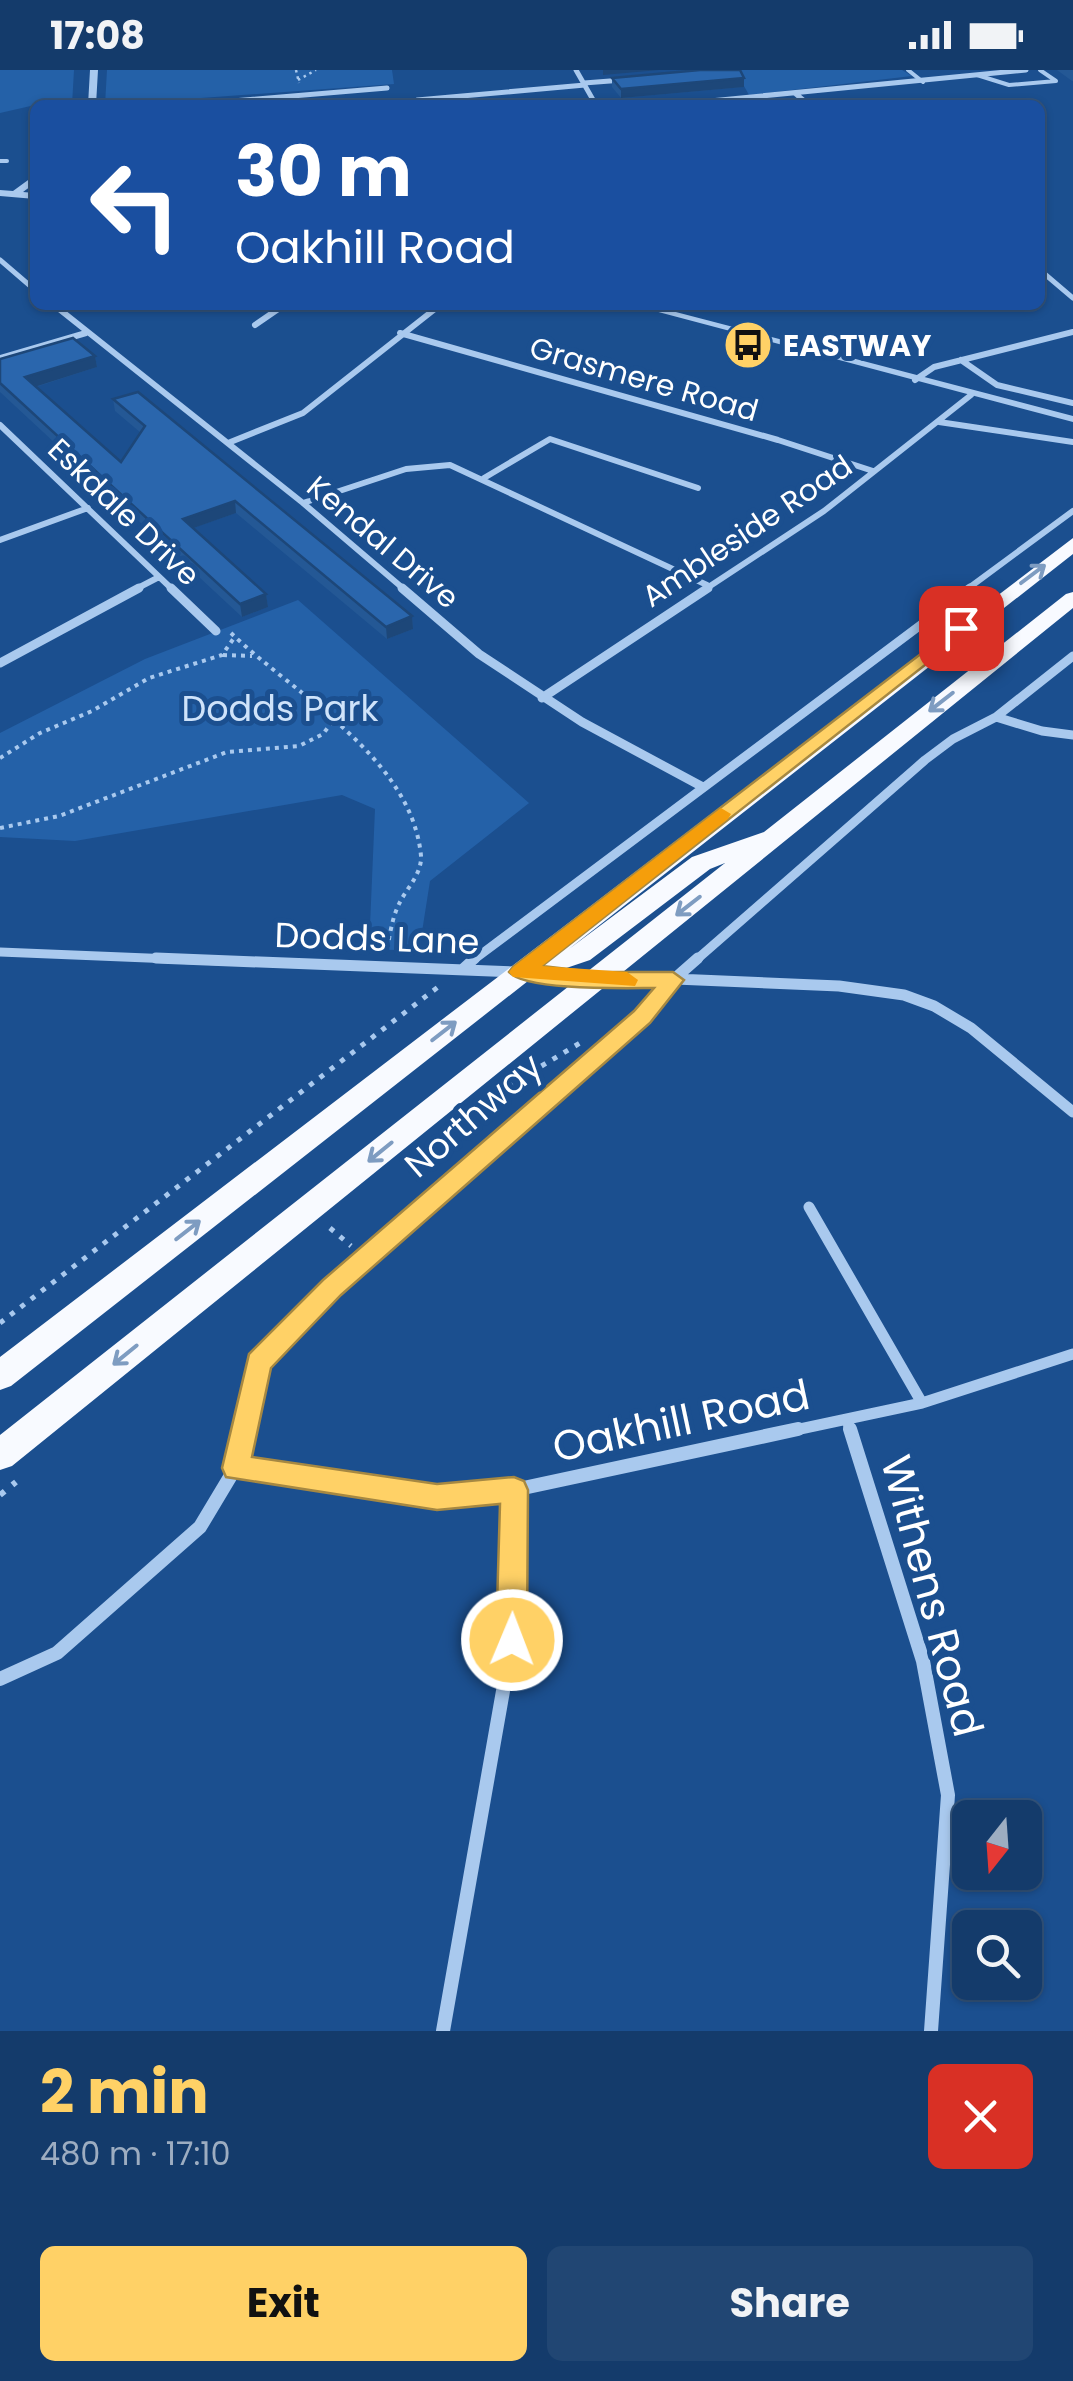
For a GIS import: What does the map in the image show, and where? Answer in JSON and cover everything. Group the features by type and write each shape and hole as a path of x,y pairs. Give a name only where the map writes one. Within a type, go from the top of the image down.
{"highway":[{"path":"0,1376 1073,544"},
{"name":"Northway","path":"0,1456 1073,598"},
{"path":"520,972 545,968 580,954 701,863 780,832"}],"street":[{"path":"92,100 94,70"},
{"path":"576,70 593,100"},
{"path":"727,100 1026,70"},
{"path":"417,100 640,78"},
{"path":"245,100 387,88"},
{"path":"796,94 803,100"},
{"path":"16,194 30,182"},
{"path":"0,193 30,195"},
{"path":"0,260 30,286"},
{"path":"1045,274 1073,298"},
{"name":"Kendal Drive","path":"60,310 303,503 479,654 542,698 701,786"},
{"path":"254,325 277,310"},
{"path":"228,442 303,412 433,310"},
{"path":"656,310 1073,419"},
{"path":"0,358 86,332"},
{"path":"915,380 934,367 1073,332"},
{"name":"Grasmere Road","path":"400,334 778,440 873,472"},
{"path":"961,360 996,385 1073,403"},
{"name":"Ambleside Road","path":"542,698 824,511 971,395"},
{"path":"938,422 1054,436 1073,442"},
{"name":"Eskdale Drive","path":"0,425 216,631"},
{"path":"0,442 13,437"},
{"path":"484,478 550,439 698,488"},
{"path":"303,503 427,464 450,465 707,585"},
{"path":"0,540 88,508"},
{"path":"464,968 701,786 1073,512"},
{"path":"0,662 159,577"},
{"name":"Northway","path":"0,1680 58,1653 200,1527 236,1468 258,1362 332,1287 642,1017 673,980 925,760 996,717 1073,656"},
{"path":"996,717 1042,732 1073,735"},
{"name":"Dodds Lane","path":"0,952 464,968 594,980 815,985 908,996 951,1016 1073,1112"},
{"path":"809,1207 922,1403"},
{"name":"Oakhill Road","path":"236,1468 437,1497 514,1490 922,1403 1073,1354"},
{"name":"Withens Road","path":"847,1420 923,1661 948,1794 930,2031"},
{"path":"443,2031 512,1640 514,1490"}],"lane":[{"path":"908,70 923,82"},
{"path":"977,75 1008,85 1056,81 1040,70"},
{"path":"0,161 7,161"}],"path":[{"path":"298,80 316,70"},
{"path":"226,628 310,699 397,785 412,815 421,857 419,870 402,896 387,949"},
{"path":"222,655 232,644 233,635"},
{"path":"0,758 40,733 92,711 140,683 222,655 255,656"},
{"path":"0,828 85,808 227,752 252,747 303,747 318,739 332,722"},
{"path":"0,1323 464,968"}],"green space":[{"path":"0,70 74,70 72,100 30,100 30,106 0,113"},
{"path":"107,70 392,70 394,84 174,100 105,100"},
{"path":"735,70 902,70 912,76 749,95"},
{"name":"Dodds Park","path":"298,600 529,803 430,881 419,951 369,949 375,809 342,795 75,841 0,837 0,733 145,659"}],"building":[{"path":"740,70 744,78 621,89 612,78"},
{"path":"73,338 95,356 25,377 121,462 145,426 113,399 138,392 412,616 386,627 235,501 183,519 266,594 240,604 0,383 0,359"}],"slow traffic":[{"path":"627,980 520,972 721,814"}],"place":[{"name":"EASTWAY","path":"748,345"}],"route":[{"path":"512,1640 514,1490 437,1497 236,1468 258,1362 332,1287 642,1017 673,980 594,980 520,972 961,628"}]}
